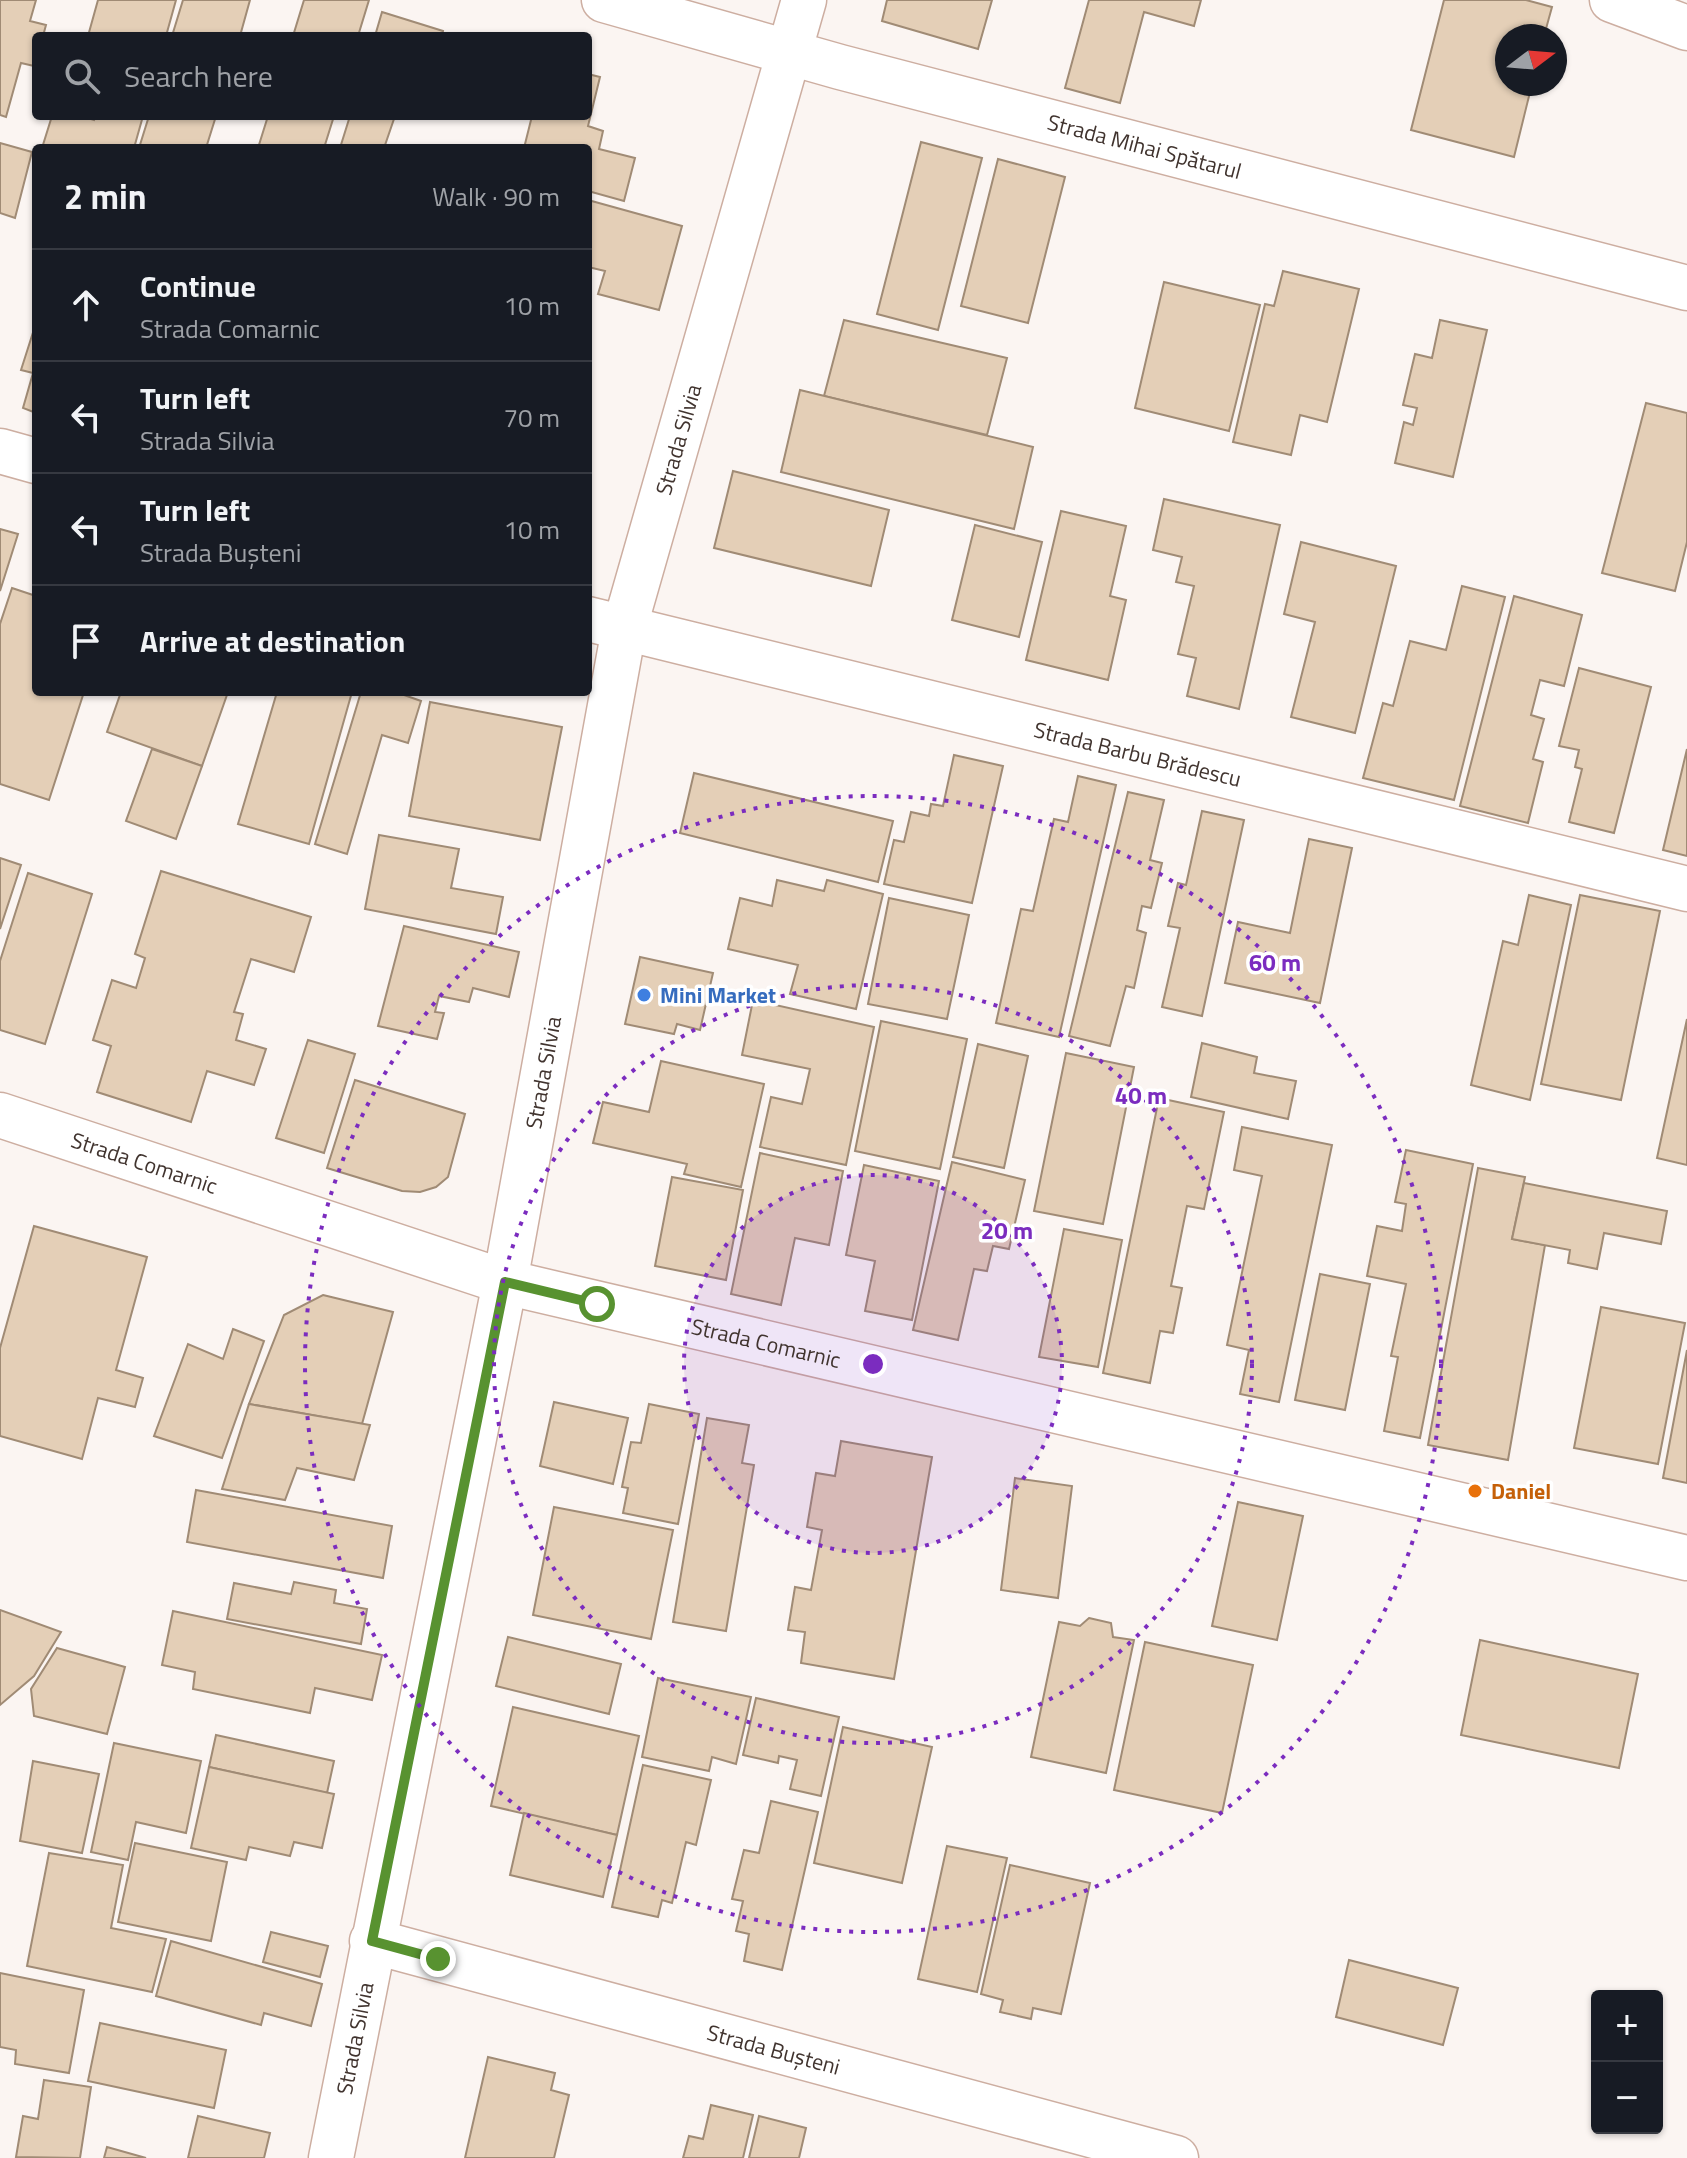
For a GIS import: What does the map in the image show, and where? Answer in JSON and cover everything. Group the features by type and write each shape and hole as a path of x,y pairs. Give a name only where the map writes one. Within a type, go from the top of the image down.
{"street":[{"name":"Strada Mihai Spătarul","path":"604,0 788,53 1687,288"},
{"name":"Strada Silvia","path":"331,2158 505,1282 606,624 804,0"},
{"path":"1612,0 1687,28"},
{"path":"0,451 32,460"},
{"name":"Strada Barbu Brădescu","path":"606,624 1687,889"},
{"name":"Strada Comarnic","path":"0,1115 505,1282 1687,1558"},
{"name":"Strada Bușteni","path":"372,1941 1176,2158"}],"building":[{"path":"0,0 36,0 30,21 46,25 44,32 32,32 32,66 21,63 6,117 0,115"},
{"path":"98,0 176,0 167,32 89,32"},
{"path":"183,0 250,0 241,32 173,32"},
{"path":"304,0 369,0 359,32 294,32"},
{"path":"887,0 992,0 978,49 882,21"},
{"path":"1089,0 1201,0 1194,26 1144,12 1120,103 1065,88"},
{"path":"1444,0 1526,0 1552,7 1547,24 1495,24 1495,96 1529,96 1514,157 1411,130"},
{"path":"382,12 443,31 443,32 376,32"},
{"path":"592,75 600,77 592,110"},
{"path":"51,120 142,120 135,144 43,144"},
{"path":"148,120 215,120 207,144 140,144"},
{"path":"267,120 333,120 325,144 259,144"},
{"path":"349,120 394,120 385,144 341,144"},
{"path":"531,120 589,120 588,126 603,131 599,149 635,158 624,201 592,192 592,144 525,144"},
{"path":"921,142 982,158 938,330 877,314"},
{"path":"0,143 32,152 15,218 0,213"},
{"path":"998,159 1065,177 1028,323 961,306"},
{"path":"592,201 682,226 659,310 598,294 605,271 592,268"},
{"path":"1283,271 1359,289 1327,422 1300,415 1291,455 1233,442 1265,304 1274,306"},
{"path":"1164,282 1260,305 1229,431 1135,408"},
{"path":"844,320 1007,358 987,435 824,396"},
{"path":"1440,320 1487,330 1453,477 1395,463 1404,422 1413,425 1417,408 1403,405 1415,354 1432,358"},
{"path":"32,336 32,373 21,370"},
{"path":"32,376 32,411 23,408"},
{"path":"800,390 1033,447 1014,529 781,472"},
{"path":"1646,403 1687,413 1687,542 1675,591 1602,573"},
{"path":"733,471 889,510 871,586 714,548"},
{"path":"1164,499 1280,525 1239,709 1187,696 1196,658 1178,654 1194,586 1176,582 1182,557 1153,550"},
{"path":"1061,511 1126,526 1110,596 1126,600 1108,680 1026,660"},
{"path":"975,525 1042,542 1019,637 952,620"},
{"path":"0,529 18,534 0,591"},
{"path":"1301,542 1396,566 1355,733 1291,717 1315,622 1284,614"},
{"path":"1462,586 1505,597 1454,800 1363,778 1383,703 1393,706 1410,641 1446,650"},
{"path":"12,588 32,595 32,696 83,696 49,800 0,784 0,624"},
{"path":"1514,596 1582,615 1564,686 1540,680 1531,715 1544,719 1533,759 1543,762 1528,823 1460,806"},
{"path":"1579,668 1651,687 1614,833 1569,822 1582,769 1575,767 1579,750 1559,746"},
{"path":"120,696 227,696 202,766 107,732"},
{"path":"276,696 351,696 309,844 238,824"},
{"path":"360,696 407,696 421,701 408,743 382,735 347,854 315,844"},
{"path":"430,702 562,727 540,840 409,816"},
{"path":"152,749 202,766 176,839 126,821"},
{"path":"1687,749 1687,856 1663,850"},
{"path":"954,755 1003,766 972,903 884,884 894,840 904,842 911,812 929,816 931,804 943,806"},
{"path":"694,773 893,821 878,882 680,833"},
{"path":"1078,776 1116,785 1059,1037 996,1023 1021,909 1033,911 1054,819 1068,822"},
{"path":"1128,792 1164,800 1150,860 1162,863 1151,908 1142,906 1137,930 1146,933 1134,988 1126,986 1110,1046 1069,1036"},
{"path":"1202,811 1244,820 1202,1016 1162,1007 1180,928 1168,926 1178,883 1186,885"},
{"path":"379,835 459,849 451,888 503,897 496,934 365,909"},
{"path":"1309,839 1352,848 1320,1003 1225,983 1238,922 1290,933"},
{"path":"0,858 21,865 0,929"},
{"path":"161,871 311,917 294,972 251,959 234,1012 243,1014 236,1040 266,1049 254,1085 207,1071 191,1122 97,1092 111,1046 93,1040 112,980 136,988 145,958 135,954"},
{"path":"28,873 92,894 45,1044 0,1030 0,961"},
{"path":"777,880 824,891 827,880 883,894 856,1009 790,994 798,965 728,949 740,898 772,906"},
{"path":"1529,895 1571,905 1530,1100 1471,1085 1503,941 1518,945"},
{"path":"1580,895 1660,911 1621,1100 1541,1084"},
{"path":"889,898 969,915 947,1019 868,1004"},
{"path":"404,926 519,952 509,997 473,988 469,1002 439,996 435,1012 444,1013 437,1039 378,1026"},
{"path":"640,957 713,973 700,1030 677,1024 674,1034 625,1024"},
{"path":"753,1000 874,1027 846,1165 760,1147 771,1097 802,1104 810,1069 742,1055"},
{"path":"1687,1019 1687,1165 1657,1158"},
{"path":"881,1021 967,1039 940,1169 855,1151"},
{"path":"308,1040 355,1054 324,1153 276,1138"},
{"path":"1202,1043 1257,1057 1254,1073 1296,1081 1288,1119 1191,1097"},
{"path":"978,1044 1028,1056 1004,1168 953,1157"},
{"path":"1066,1053 1134,1067 1103,1224 1034,1211"},
{"path":"661,1061 764,1084 741,1187 684,1174 687,1164 593,1143 603,1102 649,1112"},
{"path":"355,1080 465,1114 448,1177 436,1187 420,1192 402,1191 327,1168"},
{"path":"1159,1098 1224,1112 1204,1209 1187,1206 1171,1286 1182,1288 1173,1333 1160,1331 1150,1383 1103,1373"},
{"path":"1242,1127 1332,1145 1279,1402 1240,1394 1249,1350 1227,1345 1262,1176 1234,1170"},
{"path":"1406,1150 1473,1164 1420,1438 1384,1431 1398,1357 1391,1356 1406,1284 1367,1276 1377,1226 1402,1231 1406,1204 1395,1202"},
{"path":"760,1153 843,1171 829,1245 795,1238 781,1305 731,1294"},
{"path":"952,1162 1025,1180 1009,1249 993,1246 987,1271 974,1269 958,1340 913,1330"},
{"path":"864,1165 939,1181 912,1320 865,1311 875,1261 846,1255"},
{"path":"1478,1168 1525,1177 1512,1239 1545,1245 1508,1460 1428,1445"},
{"path":"672,1177 743,1190 726,1280 655,1266"},
{"path":"1524,1183 1667,1211 1661,1244 1604,1233 1597,1269 1568,1263 1570,1250 1512,1239"},
{"path":"34,1226 147,1257 116,1370 143,1378 135,1407 98,1398 82,1459 0,1436 0,1348"},
{"path":"1064,1229 1122,1240 1098,1367 1039,1357"},
{"path":"1320,1274 1370,1284 1345,1410 1295,1400"},
{"path":"323,1295 393,1312 362,1424 249,1404 284,1315"},
{"path":"1601,1307 1685,1323 1658,1464 1574,1448"},
{"path":"233,1329 264,1341 222,1458 154,1436 188,1344 223,1359"},
{"path":"1687,1350 1687,1483 1663,1478"},
{"path":"554,1402 628,1418 613,1484 540,1466"},
{"path":"249,1404 370,1425 354,1480 297,1468 285,1500 222,1489"},
{"path":"649,1404 699,1414 678,1524 623,1513 628,1488 622,1487 631,1442 641,1443"},
{"path":"707,1418 749,1425 742,1463 754,1465 726,1631 673,1622"},
{"path":"841,1441 932,1457 894,1679 801,1663 805,1632 788,1630 795,1587 811,1590 822,1530 807,1527 816,1473 835,1476"},
{"path":"1015,1478 1072,1486 1058,1598 1001,1590"},
{"path":"196,1490 392,1526 383,1578 187,1542"},
{"path":"1238,1502 1303,1516 1277,1640 1212,1626"},
{"path":"554,1507 673,1530 651,1639 533,1615"},
{"path":"294,1582 336,1590 334,1603 367,1609 361,1644 227,1619 234,1583 291,1594"},
{"path":"0,1610 61,1632 34,1676 0,1705"},
{"path":"173,1611 382,1655 372,1700 315,1688 310,1713 193,1689 195,1672 162,1665"},
{"path":"1089,1618 1111,1623 1113,1637 1134,1640 1106,1773 1031,1757 1059,1622 1080,1626"},
{"path":"508,1637 621,1664 609,1714 496,1686"},
{"path":"1480,1640 1638,1674 1619,1768 1461,1735"},
{"path":"1145,1642 1253,1665 1222,1813 1114,1790"},
{"path":"57,1648 125,1667 107,1734 34,1716 31,1689"},
{"path":"658,1678 751,1697 736,1764 712,1757 709,1771 642,1757"},
{"path":"756,1698 839,1717 821,1796 790,1789 797,1760 779,1756 778,1763 743,1755"},
{"path":"513,1707 639,1736 617,1835 491,1806"},
{"path":"843,1727 932,1747 902,1883 814,1863"},
{"path":"216,1735 334,1761 327,1793 209,1767"},
{"path":"114,1743 201,1761 186,1833 136,1822 128,1860 91,1852"},
{"path":"33,1761 99,1774 82,1853 20,1841"},
{"path":"643,1765 711,1780 696,1845 686,1842 672,1903 662,1900 658,1917 612,1907"},
{"path":"209,1767 334,1794 322,1848 294,1842 290,1856 249,1847 246,1860 191,1848"},
{"path":"771,1801 818,1812 782,1970 744,1961 749,1934 736,1931 743,1901 732,1899 744,1850 759,1853"},
{"path":"524,1813 617,1835 603,1897 510,1875"},
{"path":"135,1843 227,1862 211,1941 118,1922"},
{"path":"947,1846 1007,1858 977,1992 918,1979"},
{"path":"49,1853 123,1865 111,1928 166,1939 152,1992 27,1966"},
{"path":"1010,1865 1090,1883 1061,2014 1033,2008 1031,2019 1000,2012 1003,2000 981,1994"},
{"path":"271,1932 328,1946 320,1977 263,1962"},
{"path":"171,1941 322,1984 311,2026 264,2013 261,2025 156,1996"},
{"path":"1349,1960 1458,1988 1443,2045 1336,2017"},
{"path":"0,1973 84,1990 69,2073 15,2064 16,2050 0,2047"},
{"path":"100,2023 226,2050 214,2108 88,2081"},
{"path":"488,2057 555,2073 551,2090 569,2095 554,2158 465,2158"},
{"path":"44,2080 91,2087 80,2158 16,2157 23,2116 38,2119"},
{"path":"711,2105 753,2115 743,2158 683,2158 689,2136 703,2139"},
{"path":"198,2116 270,2133 264,2158 188,2158"},
{"path":"759,2116 806,2128 799,2158 749,2158"},
{"path":"107,2147 146,2158 104,2158"}],"place":[{"name":"Mini Market","path":"644,995"},
{"name":"Daniel","path":"1475,1491"}],"route":[{"path":"438,1959 372,1941 505,1282 597,1304"}]}
